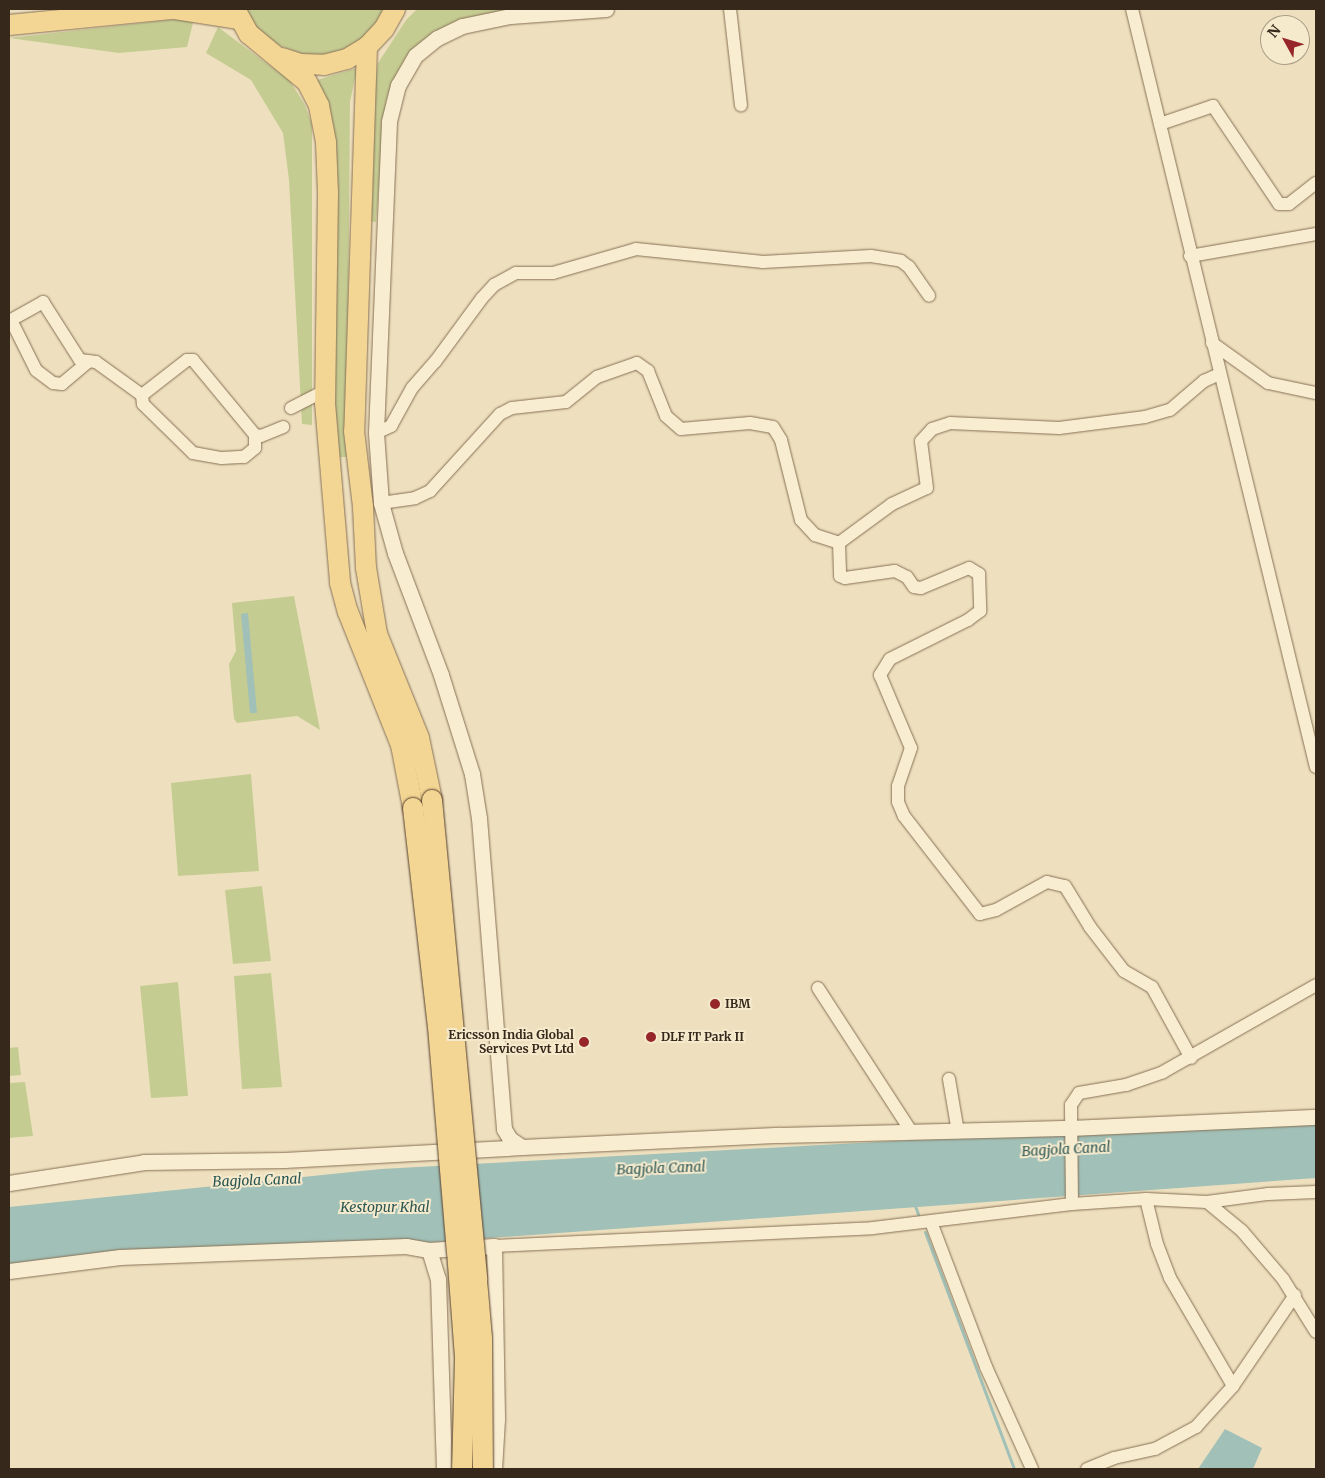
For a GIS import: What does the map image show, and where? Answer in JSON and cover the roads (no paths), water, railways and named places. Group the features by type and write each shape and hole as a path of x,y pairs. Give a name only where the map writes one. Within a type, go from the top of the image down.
{"main road":[{"path":"9,25 173,9 237,14 256,41 307,82 319,106 326,143 329,252 325,391 340,583 348,612 401,745 413,808 438,1027 465,1358 462,1469"},
{"path":"278,57 301,64 324,65 347,59 367,47 396,10"},
{"path":"367,47 354,431 363,507 366,568 377,634 419,738 432,800 482,1338 483,1469"}],"street":[{"path":"522,1147 510,1139 504,1129 479,818 472,774 441,675 395,553 381,503 376,433 389,122 398,85 415,56 437,38 462,26 510,16 606,9"},
{"path":"730,9 741,105"},
{"path":"1132,9 1190,256 1316,767"},
{"path":"1160,124 1213,106 1279,204 1289,204 1316,183"},
{"path":"360,230 383,232"},
{"path":"1190,256 1316,234"},
{"path":"376,433 391,426 412,388 435,362 482,298 494,285 516,273 553,273 636,249 763,262 871,256 888,257 910,267 929,296"},
{"path":"88,362 62,384 53,384 36,370 11,320 43,302 80,360 96,362 142,395 143,404 194,453 222,458 244,457 255,448 255,435"},
{"path":"1212,343 1268,383 1316,394"},
{"path":"142,395 190,360 255,435 261,436 283,427"},
{"path":"381,503 415,498 430,491 500,414 512,408 566,402 597,377 638,363 648,372 666,416 681,430 750,424 772,426 781,440 801,520 815,535 839,543 842,549 838,570 845,578 895,571 907,577 914,587 921,588 969,568 979,574 980,611 968,620 890,659 880,675 911,748 898,786 898,802 904,816 980,914 996,910 1047,882 1065,886 1090,927 1124,971 1152,987 1191,1058"},
{"path":"839,543 892,504 927,488 921,441 932,429 950,424 1058,428 1145,417 1175,408 1204,381 1220,374"},
{"path":"291,408 325,391"},
{"path":"1072,1204 1071,1105 1079,1093 1145,1080 1191,1058 1316,985"},
{"path":"818,988 912,1133"},
{"path":"949,1078 958,1132"},
{"path":"9,1183 144,1162 284,1160 780,1135 958,1132 1316,1117"},
{"path":"9,1271 120,1257 406,1246 429,1250 873,1228 1072,1204 1146,1199 1208,1202 1268,1194 1316,1192"},
{"path":"1146,1199 1157,1244 1170,1278 1234,1386"},
{"path":"1208,1202 1242,1231 1296,1295 1316,1332"},
{"path":"931,1222 986,1367 1032,1469"},
{"path":"494,1246 497,1419 494,1469"},
{"path":"429,1250 438,1279 444,1469"},
{"path":"1086,1469 1114,1458 1140,1455 1178,1438 1209,1416 1234,1386 1296,1295"}],"water":[{"path":"248,613 257,713 250,713 241,614"},
{"name":"Kestopur Khal","path":"1316,1118 1316,1178 9,1273 9,1207 381,1169"},
{"path":"1225,1429 1262,1448 1253,1469 1198,1469"}],"waterway":[{"path":"914,1203 918,1214"},
{"path":"925,1232 1014,1469"}],"place":[{"name":"IBM","path":"715,1004"},
{"name":"DLF IT Park II","path":"651,1037"},
{"name":"Ericsson India Global Services Pvt Ltd","path":"584,1042"}],"water label":[{"name":"Bagjola Canal","path":"1066,1149"},
{"name":"Bagjola Canal","path":"661,1168"},
{"name":"Bagjola Canal","path":"257,1180"}]}
